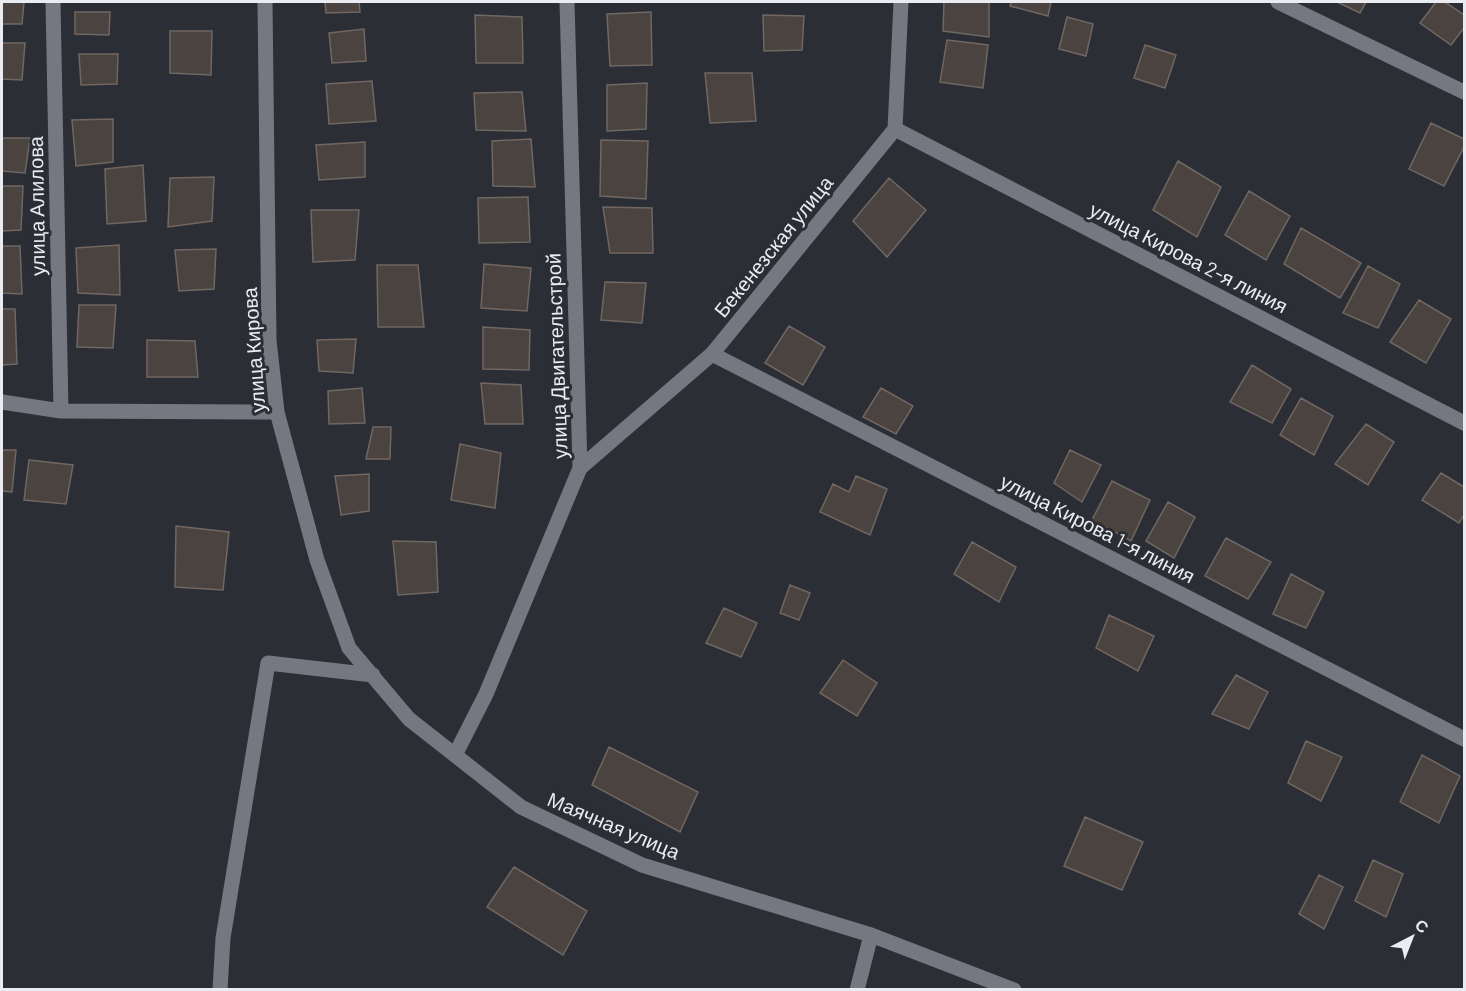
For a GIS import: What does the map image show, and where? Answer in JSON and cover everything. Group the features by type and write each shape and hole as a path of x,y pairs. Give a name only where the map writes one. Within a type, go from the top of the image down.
{"street":[{"name":"улица Алилова","path":"52,2 61,411"},
{"name":"улица Кирова","path":"265,2 269,340 277,412 329,596 349,648 373,675"},
{"name":"улица Двигательстрой","path":"455,754 486,694 580,468 567,2"},
{"path":"895,129 901,2"},
{"path":"1278,2 1464,92"},
{"name":"Бекенезская улица","path":"580,468 712,354 895,129"},
{"name":"улица Кирова 2-я линия","path":"895,129 1464,423"},
{"name":"улица Кирова 1-я линия","path":"712,354 1464,739"},
{"path":"2,402 61,411 277,412"},
{"path":"219,990 223,938 268,663 373,675"},
{"name":"Маячная улица","path":"373,675 409,719 520,807 642,865 871,935 1014,990"},
{"path":"857,990 871,935"}],"building":[{"path":"2,2 24,2 22,24 2,24"},
{"path":"325,2 359,2 360,12 326,13"},
{"path":"944,2 989,2 989,37 943,31"},
{"path":"1011,2 1051,2 1048,16 1010,6"},
{"path":"1337,2 1366,2 1360,13"},
{"path":"1436,2 1445,2 1464,15 1464,28 1451,45 1420,23"},
{"path":"75,12 110,12 109,35 75,34"},
{"path":"651,12 652,65 610,66 607,14"},
{"path":"475,15 522,17 523,63 476,63"},
{"path":"763,15 804,16 802,50 764,51"},
{"path":"1067,17 1093,24 1086,56 1059,49"},
{"path":"364,29 366,61 332,63 329,33"},
{"path":"170,31 212,31 211,75 170,73"},
{"path":"947,40 988,45 983,88 940,82"},
{"path":"2,43 25,43 22,80 2,79"},
{"path":"1145,45 1176,55 1165,88 1134,78"},
{"path":"79,54 118,54 117,84 81,85"},
{"path":"705,73 752,73 756,121 710,123"},
{"path":"372,81 376,121 329,124 326,84"},
{"path":"647,83 646,129 607,131 607,85"},
{"path":"522,92 526,131 476,130 474,93"},
{"path":"113,119 113,162 76,166 72,120"},
{"path":"1431,123 1464,139 1464,147 1444,186 1409,169"},
{"path":"2,138 30,138 25,173 2,171"},
{"path":"531,139 535,187 493,186 492,141"},
{"path":"601,140 648,141 646,199 600,196"},
{"path":"365,142 365,177 319,180 316,145"},
{"path":"1178,161 1221,187 1197,237 1153,210"},
{"path":"143,165 146,221 107,224 105,169"},
{"path":"214,177 212,221 168,227 170,178"},
{"path":"889,178 926,210 887,257 853,221"},
{"path":"2,186 23,186 21,230 2,231"},
{"path":"1249,191 1290,216 1266,260 1225,235"},
{"path":"528,197 530,242 479,243 478,198"},
{"path":"603,207 652,208 653,253 610,253"},
{"path":"311,210 359,210 355,260 313,262"},
{"path":"1301,228 1361,263 1340,298 1284,264"},
{"path":"119,245 120,295 78,293 76,248"},
{"path":"2,246 20,246 22,294 2,293"},
{"path":"216,249 214,289 179,291 175,250"},
{"path":"484,264 531,268 527,311 481,308"},
{"path":"377,265 418,265 424,327 378,327"},
{"path":"1368,266 1400,284 1378,328 1343,313"},
{"path":"605,282 646,283 642,323 601,320"},
{"path":"1419,300 1451,319 1426,363 1390,342"},
{"path":"79,305 116,305 113,348 77,347"},
{"path":"2,309 15,309 17,364 2,365"},
{"path":"789,326 825,347 803,385 765,363"},
{"path":"483,327 530,330 529,370 483,369"},
{"path":"356,339 353,373 319,371 317,340"},
{"path":"147,340 195,341 198,377 147,377"},
{"path":"1252,365 1291,389 1272,423 1230,402"},
{"path":"481,383 521,385 523,424 485,424"},
{"path":"362,388 365,423 329,424 328,391"},
{"path":"881,388 913,406 896,434 863,417"},
{"path":"1301,398 1333,416 1314,455 1280,435"},
{"path":"1366,424 1394,442 1368,485 1335,464"},
{"path":"373,427 391,427 390,459 366,459"},
{"path":"460,444 501,453 495,508 451,500"},
{"path":"2,450 16,450 12,492 2,491"},
{"path":"1070,450 1101,465 1082,502 1054,483"},
{"path":"29,460 73,465 66,504 24,500"},
{"path":"1441,473 1464,487 1464,515 1459,523 1422,500"},
{"path":"369,474 369,511 341,515 335,476"},
{"path":"856,476 887,489 870,535 820,512 833,484 849,492"},
{"path":"1112,481 1150,500 1131,541 1092,520"},
{"path":"1168,502 1195,517 1174,558 1146,541"},
{"path":"176,526 229,532 223,590 175,587"},
{"path":"1226,538 1271,562 1248,599 1205,576"},
{"path":"393,541 436,542 438,592 398,595"},
{"path":"972,542 1016,567 999,602 954,574"},
{"path":"1291,574 1324,592 1306,628 1273,614"},
{"path":"790,585 810,593 799,620 780,613"},
{"path":"724,608 757,623 741,657 706,643"},
{"path":"1109,615 1154,636 1138,671 1096,648"},
{"path":"843,660 877,683 857,716 820,693"},
{"path":"1236,675 1268,692 1249,729 1212,714"},
{"path":"1306,741 1342,757 1321,801 1288,783"},
{"path":"609,747 698,792 680,832 592,785"},
{"path":"1422,755 1460,776 1439,823 1400,802"},
{"path":"1085,817 1143,842 1122,890 1064,866"},
{"path":"1373,860 1403,874 1386,917 1355,901"},
{"path":"514,867 587,911 563,955 487,907"},
{"path":"1319,875 1343,887 1324,929 1299,914"}]}
